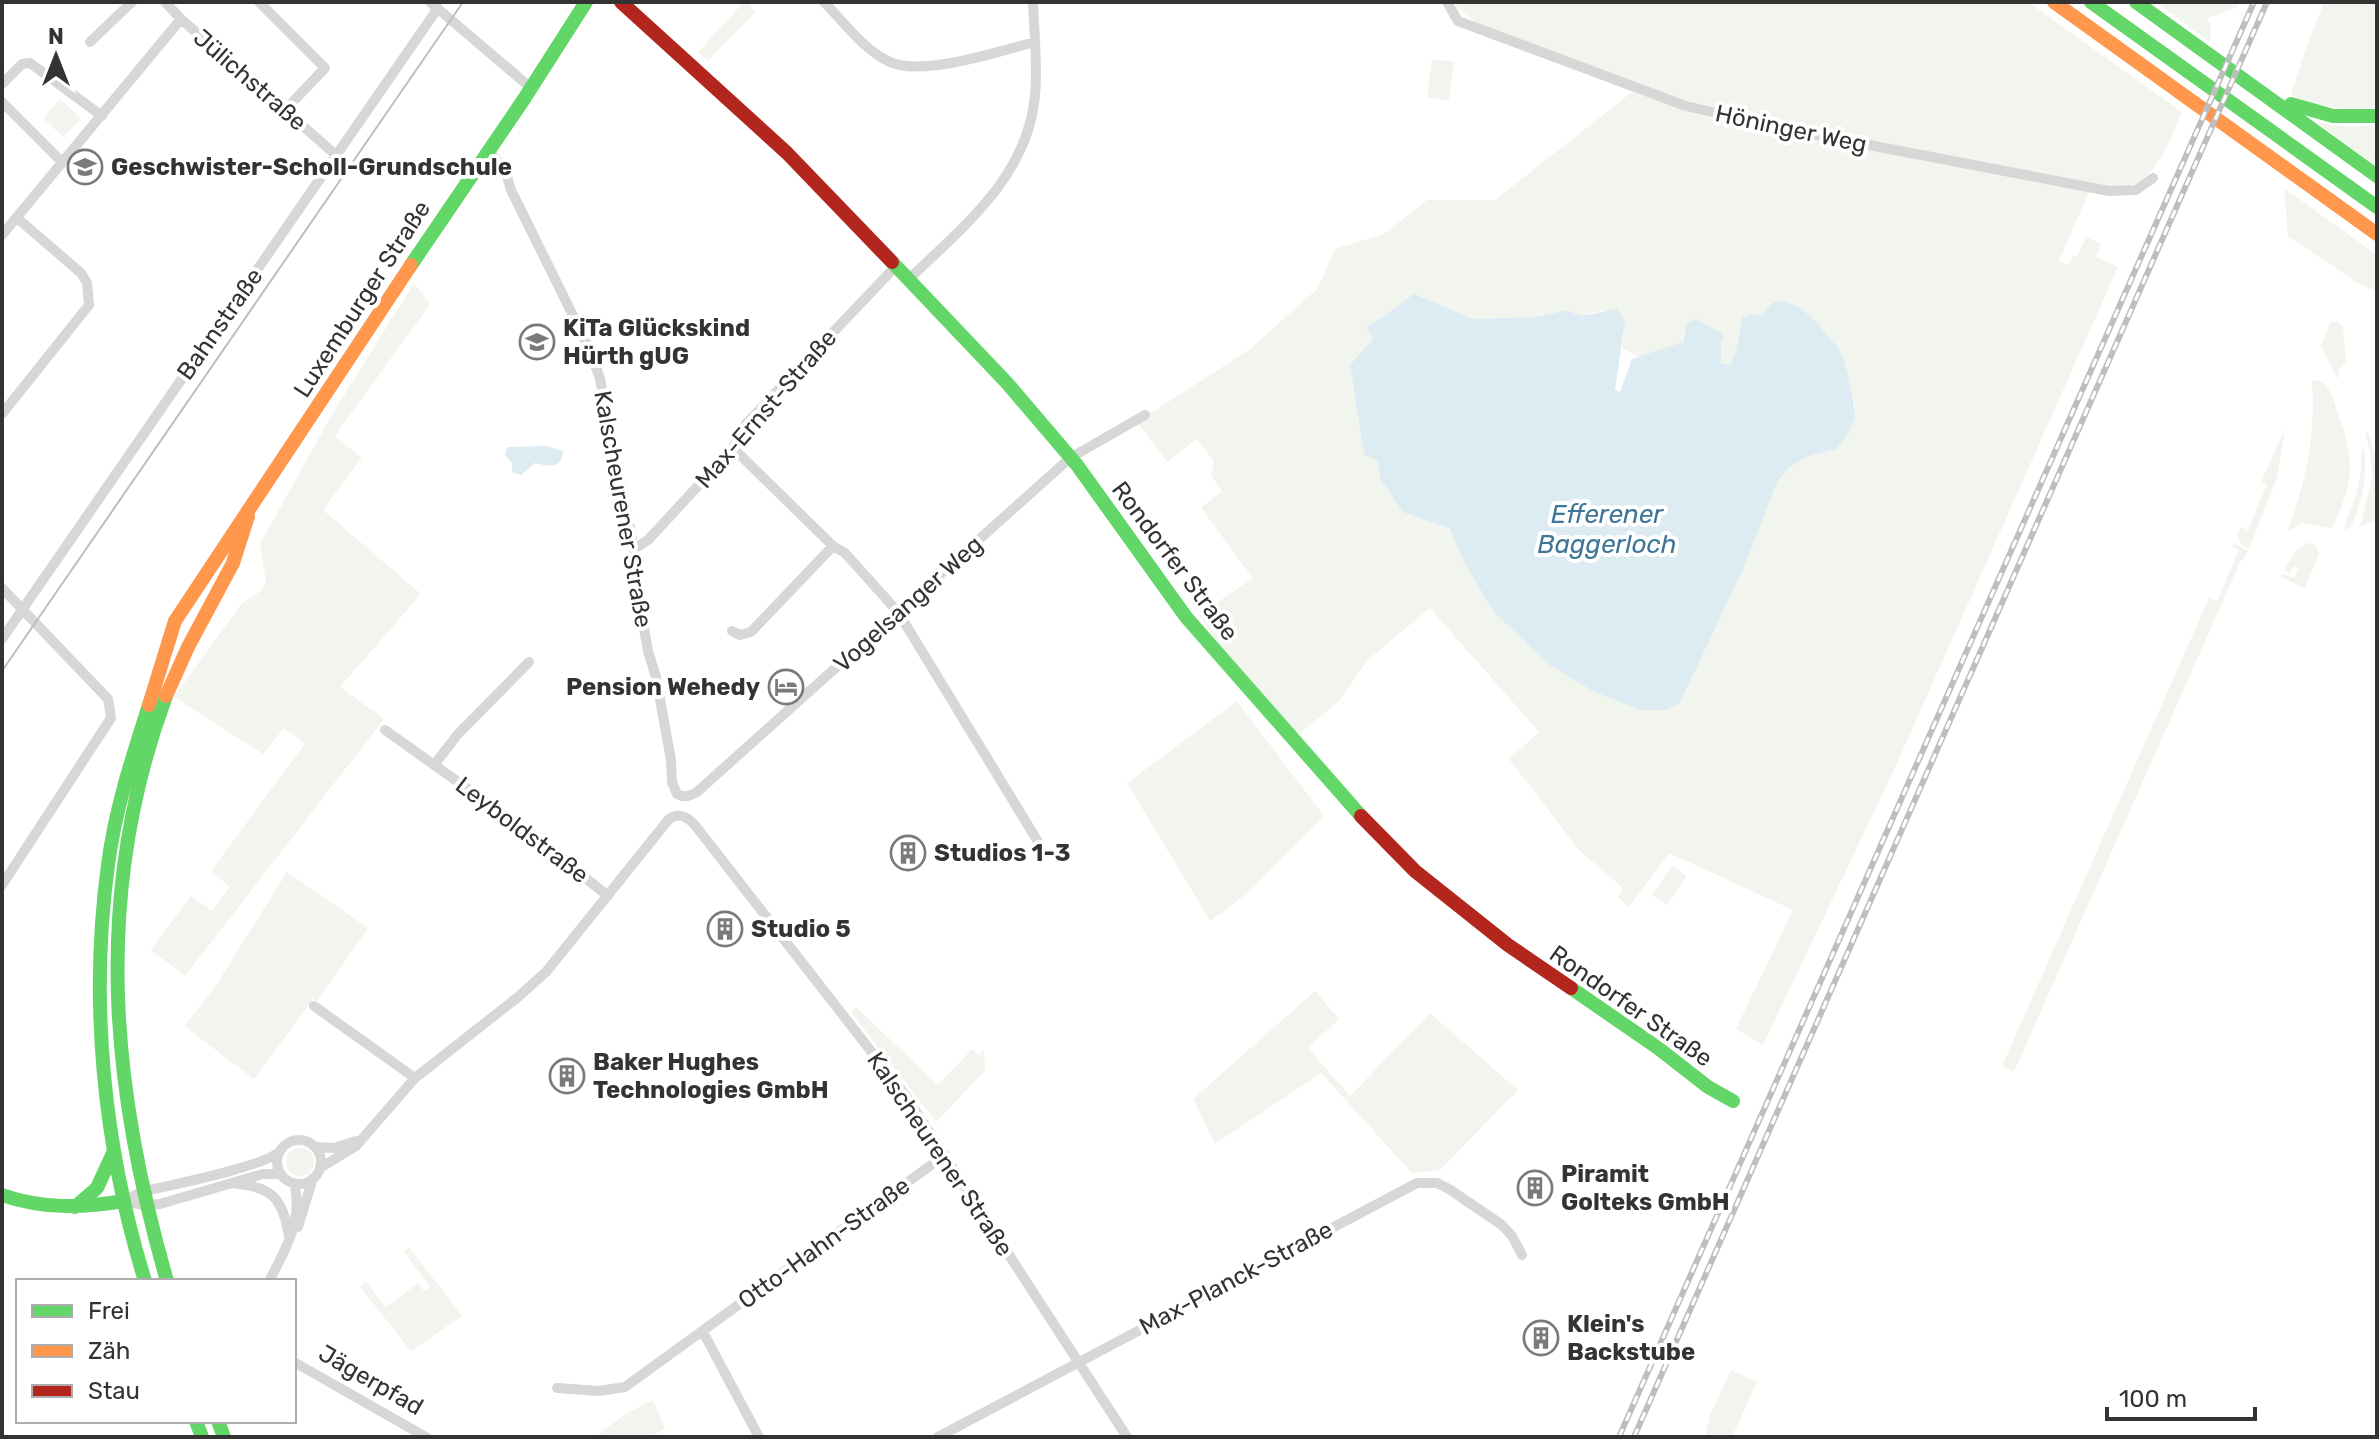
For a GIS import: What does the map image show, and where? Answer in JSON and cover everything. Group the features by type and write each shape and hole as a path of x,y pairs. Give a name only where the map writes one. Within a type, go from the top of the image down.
{"main road":[{"name":"Luxemburger Straße","path":"144,1279 114,1151 106,1098 99,984 108,863 125,781 175,621 586,2"},
{"name":"Rondorfer Straße","path":"621,2 787,153 1024,401 1195,627 1358,813 1415,871 1508,945 1658,1048 1708,1087 1733,1101"},
{"path":"2054,2 2377,234"},
{"path":"2091,2 2377,207"},
{"path":"2136,2 2377,176"},
{"path":"2239,77 2310,113 2343,119 2377,116"},
{"path":"166,1279 142,1199 122,1083 118,959 128,837 141,777 169,691 186,651 235,560 253,503"},
{"path":"75,1208 97,1188 114,1151"},
{"path":"2,1195 42,1207 75,1208 124,1201"}],"street":[{"path":"90,42 132,2"},
{"name":"Jülichstraße","path":"165,2 337,156"},
{"path":"259,2 325,68 284,111"},
{"path":"824,2 876,53 905,68 942,64 1035,42"},
{"path":"909,279 990,199 1019,156 1028,135 1036,92 1033,2"},
{"name":"Höninger Weg","path":"1447,2 1458,21 1686,106 1791,130 2109,191 2136,190 2153,178"},
{"path":"434,5 531,88"},
{"name":"Bahnstraße","path":"2,639 337,156 434,5"},
{"path":"2,235 181,19"},
{"path":"2,84 22,64 30,63 102,116"},
{"path":"2,102 62,162"},
{"name":"Kalscheurener Straße","path":"489,151 505,170 511,190 595,360 610,417 634,549 636,584 656,677 672,782 677,794"},
{"path":"2,414 89,305 87,283 81,273 17,218"},
{"name":"Max-Ernst-Straße","path":"634,549 648,540 733,448 748,422 896,266"},
{"name":"Vogelsanger Weg","path":"677,794 689,796 697,792 1070,458 1145,415"},
{"path":"733,448 833,546 845,553 898,612 1040,845"},
{"path":"732,631 740,635 751,632 833,546"},
{"path":"2,588 108,699 111,718 2,885"},
{"name":"Leyboldstraße","path":"434,765 458,734 529,662"},
{"name":"Leyboldstraße","path":"385,730 530,833 608,896"},
{"name":"Kalscheurener Straße","path":"608,896 673,816 685,816 694,824 906,1096 1127,1437"},
{"path":"270,1279 303,1215 313,1178 320,1168 344,1155 362,1139 415,1078 537,981 608,896"},
{"path":"314,1006 415,1078"},
{"path":"124,1201 142,1199 273,1157 287,1144 297,1140 315,1147 334,1148 362,1139"},
{"path":"315,1147 320,1157 320,1168"},
{"path":"280,1152 277,1160 281,1174"},
{"name":"Otto-Hahn-Straße","path":"557,1388 599,1391 625,1387 945,1155"},
{"path":"142,1199 160,1204 263,1174 281,1174 301,1184 313,1178"},
{"path":"232,1183 257,1186 272,1194 286,1219 290,1238"},
{"path":"290,1238 298,1198 294,1183"},
{"name":"Max-Planck-Straße","path":"938,1437 1417,1183 1437,1183 1502,1225 1522,1255"},
{"path":"703,1332 759,1437"},
{"name":"Jägerpfad","path":"296,1363 426,1437"}],"shaded area":[{"path":"744,2 748,2 755,12 708,61 698,52"},
{"path":"1454,2 2028,2 2182,112 2153,169 2144,178 2120,188 1856,139 1688,101 1478,24"},
{"path":"2155,2 2239,2 2236,8 2208,18 2210,42"},
{"path":"2324,2 2377,2 2377,108 2334,107 2291,95"},
{"path":"1432,59 1454,62 1449,101 1427,97"},
{"path":"1632,92 1679,108 2090,189 2059,261 2068,265 2073,256 2077,257 2086,237 2101,244 2096,257 2118,267 1894,770 1763,1045 1736,1029 1793,910 1669,853 1629,907 1618,897 1623,888 1579,850 1509,759 1539,732 1430,608 1369,659 1338,702 1294,738 1246,682 1199,615 1253,578 1201,508 1222,491 1211,476 1214,461 1197,439 1167,462 1137,422 1250,349 1318,288 1335,249 1384,234 1427,200 1495,200","holes":["1414,294 1473,319 1538,317 1566,310 1582,316 1602,310 1624,330 1622,348 1641,358 1683,342 1684,332 1703,322 1720,332 1725,339 1721,343 1721,364 1730,365 1740,327 1760,317 1774,303 1823,329 1841,352 1855,405 1851,427 1836,449 1809,456 1790,467 1778,480 1743,569 1680,703 1494,612 1465,564 1449,528 1403,511 1381,480 1377,460 1364,455 1350,365"]},
{"path":"60,99 81,118 63,137 43,118"},
{"path":"2316,122 2349,127 2377,124 2377,166"},
{"path":"2284,188 2377,255 2377,292 2361,285 2288,236"},
{"path":"414,283 430,304 335,436 362,458 323,510 421,594 340,687 384,719 185,976 151,950 191,896 212,911 230,887 211,871 305,744 284,728 263,754 174,697 242,603 261,591 266,581 260,544 330,418"},
{"path":"2337,321 2343,327 2346,361 2337,379 2321,346 2330,323"},
{"path":"2317,380 2331,393 2343,428 2349,457 2348,483 2332,528 2303,523 2287,532 2308,458 2312,381"},
{"path":"2285,429 2277,478 2249,549 2242,545 2237,535 2241,527 2248,530 2267,484 2263,482 2258,489"},
{"path":"2368,432 2377,457 2377,520 2360,526 2372,478 2365,433"},
{"path":"2364,449 2365,479 2361,499 2351,527 2345,530 2361,471 2361,450"},
{"path":"2234,543 2248,551 2241,560 2014,1072 2002,1066 2209,598 2217,601 2239,550 2232,547"},
{"path":"2308,543 2315,544 2319,554 2305,588 2281,577 2282,574 2294,578 2299,568 2293,566 2290,573 2284,570 2296,551"},
{"path":"1237,701 1324,816 1241,898 1210,921 1127,783"},
{"path":"1672,866 1687,876 1667,905 1652,895"},
{"path":"287,872 368,928 317,1001 313,999 254,1079 184,1026 213,990"},
{"path":"1315,991 1339,1019 1308,1048 1350,1096 1430,1013 1518,1090 1440,1170 1412,1173 1321,1073 1215,1144 1193,1099"},
{"path":"856,1007 938,1085 972,1049 978,1055 984,1050 985,1071 936,1122 851,1012"},
{"path":"300,1148 310,1152 314,1162 310,1172 300,1176 290,1172 286,1162 290,1152"},
{"path":"409,1247 462,1316 411,1351 360,1287 366,1282 386,1307 418,1283 424,1291 430,1287 404,1251"},
{"path":"1731,1370 1757,1382 1732,1437 1705,1437 1710,1415"},
{"path":"653,1400 665,1429 650,1437 595,1437 624,1415"}],"water":[{"name":"Efferener Baggerloch","path":"1414,294 1473,319 1538,317 1566,310 1582,316 1617,309 1625,321 1615,390 1620,392 1632,359 1683,342 1687,323 1696,319 1720,332 1725,339 1721,343 1721,363 1730,365 1742,318 1751,314 1760,316 1773,303 1782,301 1791,303 1811,317 1840,351 1854,405 1852,426 1836,449 1809,456 1790,467 1778,480 1743,569 1680,703 1666,710 1641,710 1595,692 1551,666 1494,612 1465,564 1449,528 1403,512 1381,480 1377,460 1364,455 1350,365 1373,339 1367,328"},
{"path":"547,446 563,451 557,464 535,463 521,475 512,472 512,463 505,455 507,447"}],"tram line":[{"path":"2,671 463,2"}],"railway":[{"path":"1619,1437 2254,2"},
{"path":"1634,1437 2267,2"}],"traffic: fast":[{"path":"411,265 586,2"},
{"path":"2091,2 2377,207"},
{"path":"2136,2 2377,176"},
{"path":"2291,104 2333,116 2377,116"},
{"path":"892,262 1007,383 1077,465 1186,617 1361,816"},
{"path":"166,696 143,770 127,843 119,915 118,988 122,1061 133,1134 166,1279"},
{"path":"144,1279 119,1179 110,1127 104,1075 100,970 102,917 111,845 125,784 149,705"},
{"path":"1571,988 1708,1087 1733,1101"},
{"path":"75,1207 97,1188 114,1151"},
{"path":"2,1195 32,1203 63,1206 124,1201"},
{"path":"197,1423 202,1437"},
{"path":"219,1423 224,1437"}],"traffic: slow":[{"path":"2054,2 2377,234"},
{"path":"149,705 175,621 411,265"},
{"path":"166,696 233,563 248,516"}],"traffic: jam":[{"path":"621,2 787,153 892,262"},
{"path":"1361,816 1415,871 1508,945 1571,988"}],"place":[{"name":"Geschwister-Scholl-Grundschule","path":"85,167"},
{"name":"KiTa Glückskind Hürth gUG","path":"537,342"},
{"name":"Pension Wehedy","path":"786,687"},
{"name":"Studios 1-3","path":"908,853"},
{"name":"Studio 5","path":"725,929"},
{"name":"Baker Hughes Technologies GmbH","path":"567,1076"},
{"name":"Piramit Golteks GmbH","path":"1535,1188"},
{"name":"Klein's Backstube","path":"1541,1338"}]}
